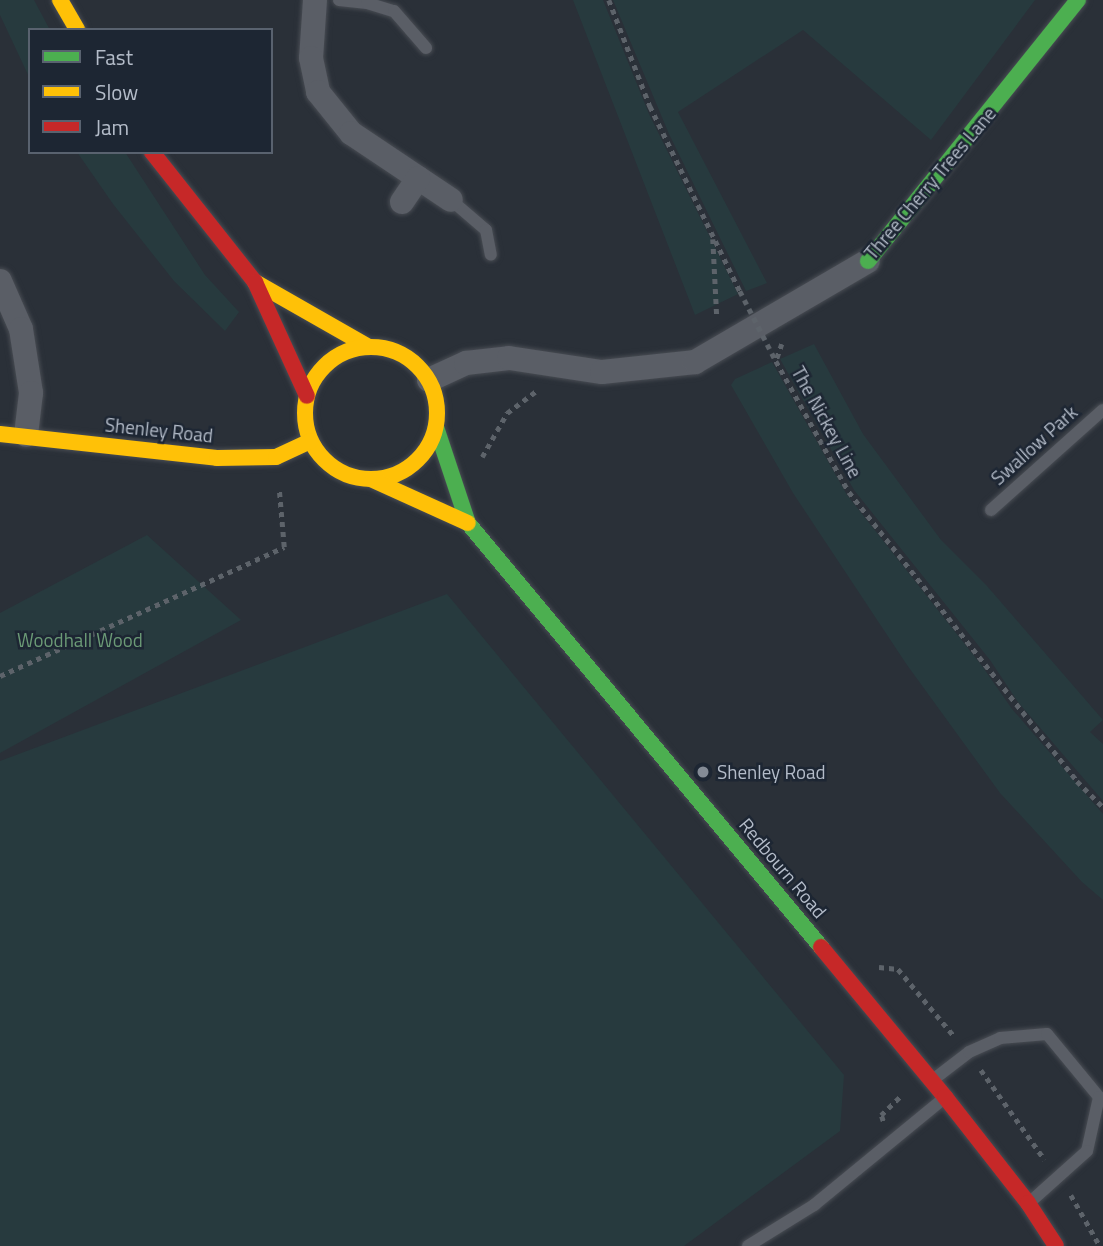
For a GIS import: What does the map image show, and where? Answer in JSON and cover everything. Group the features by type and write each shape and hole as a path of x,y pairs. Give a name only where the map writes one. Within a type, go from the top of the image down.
{"main road":[{"path":"60,0 76,28"},
{"name":"Three Cherry Trees Lane","path":"868,261 1079,0"},
{"path":"154,154 255,282 307,396"},
{"path":"255,282 369,347"},
{"path":"369,347 386,348 417,365 429,380 436,399 436,428 424,454 410,467 392,477 373,480 336,470 321,457 306,426 307,396 316,376 330,361 349,351 369,347"},
{"name":"Redbourn Road","path":"436,428 468,523 945,1097 1028,1203 1056,1246"},
{"name":"Shenley Road","path":"0,434 217,458 276,457 311,441"},
{"name":"Redbourn Road","path":"373,480 468,523"}],"street":[{"path":"315,0 311,58 318,92 351,133 451,200"},
{"path":"402,202 418,178"},
{"name":"Three Cherry Trees Lane","path":"429,380 466,363 509,358 602,372 695,362 868,261"},
{"path":"0,281 21,329 30,393 26,435"}],"lane":[{"path":"340,0 367,3 394,11 426,48"},
{"path":"451,200 486,230 491,255"},
{"name":"Swallow Park","path":"991,510 1103,410"},
{"path":"931,1081 969,1052 1000,1038 1047,1034 1098,1097 1087,1151 1028,1203"},
{"path":"748,1246 814,1205 945,1097"}],"path":[{"name":"The Nickey Line","path":"609,0 650,106 712,235 776,361 849,492 1077,781 1103,807"},
{"path":"712,235 718,348"},
{"path":"480,460 515,404 574,368"},
{"path":"0,676 284,547 276,457"},
{"path":"876,966 898,969 946,1028"},
{"path":"990,1082 1043,1156"},
{"path":"1078,1205 1100,1246"}],"green space":[{"path":"0,0 34,0 49,28 28,28 28,75 0,15"},
{"path":"573,0 603,0 649,114 738,294 695,315"},
{"path":"613,0 1035,0 931,140 803,30 678,112 767,283 746,291 669,134"},
{"path":"78,154 126,154 205,275 239,312 225,331 174,281 113,204"},
{"path":"814,344 863,434 941,540 987,586 1103,720 1090,732 1103,744 1103,801 1018,702 990,660 854,490 780,359"},
{"path":"772,362 847,495 982,666 1012,709 1103,814 1103,900 1082,882 1000,793 907,665 793,493 731,385 735,379"},
{"name":"Woodhall Wood","path":"147,535 241,620 0,753 0,613"},
{"path":"447,594 844,1075 840,1131 684,1246 0,1246 0,761"}],"traffic: fast":[{"path":"868,261 1078,0"},
{"path":"436,427 468,523 821,947"}],"traffic: slow":[{"path":"60,0 76,28"},
{"path":"255,282 369,347"},
{"path":"371,347 396,352 418,366 432,388 437,413 432,438 418,460 396,474 371,479 346,474 324,460 310,438 305,413 310,388 324,366 346,352 371,347"},
{"path":"0,434 217,458 276,457 311,441"},
{"path":"373,480 468,523"}],"traffic: jam":[{"path":"154,154 255,282 307,396"},
{"path":"821,947 945,1097 1028,1203 1056,1246"}],"place":[{"name":"Shenley Road","path":"703,772"}]}
